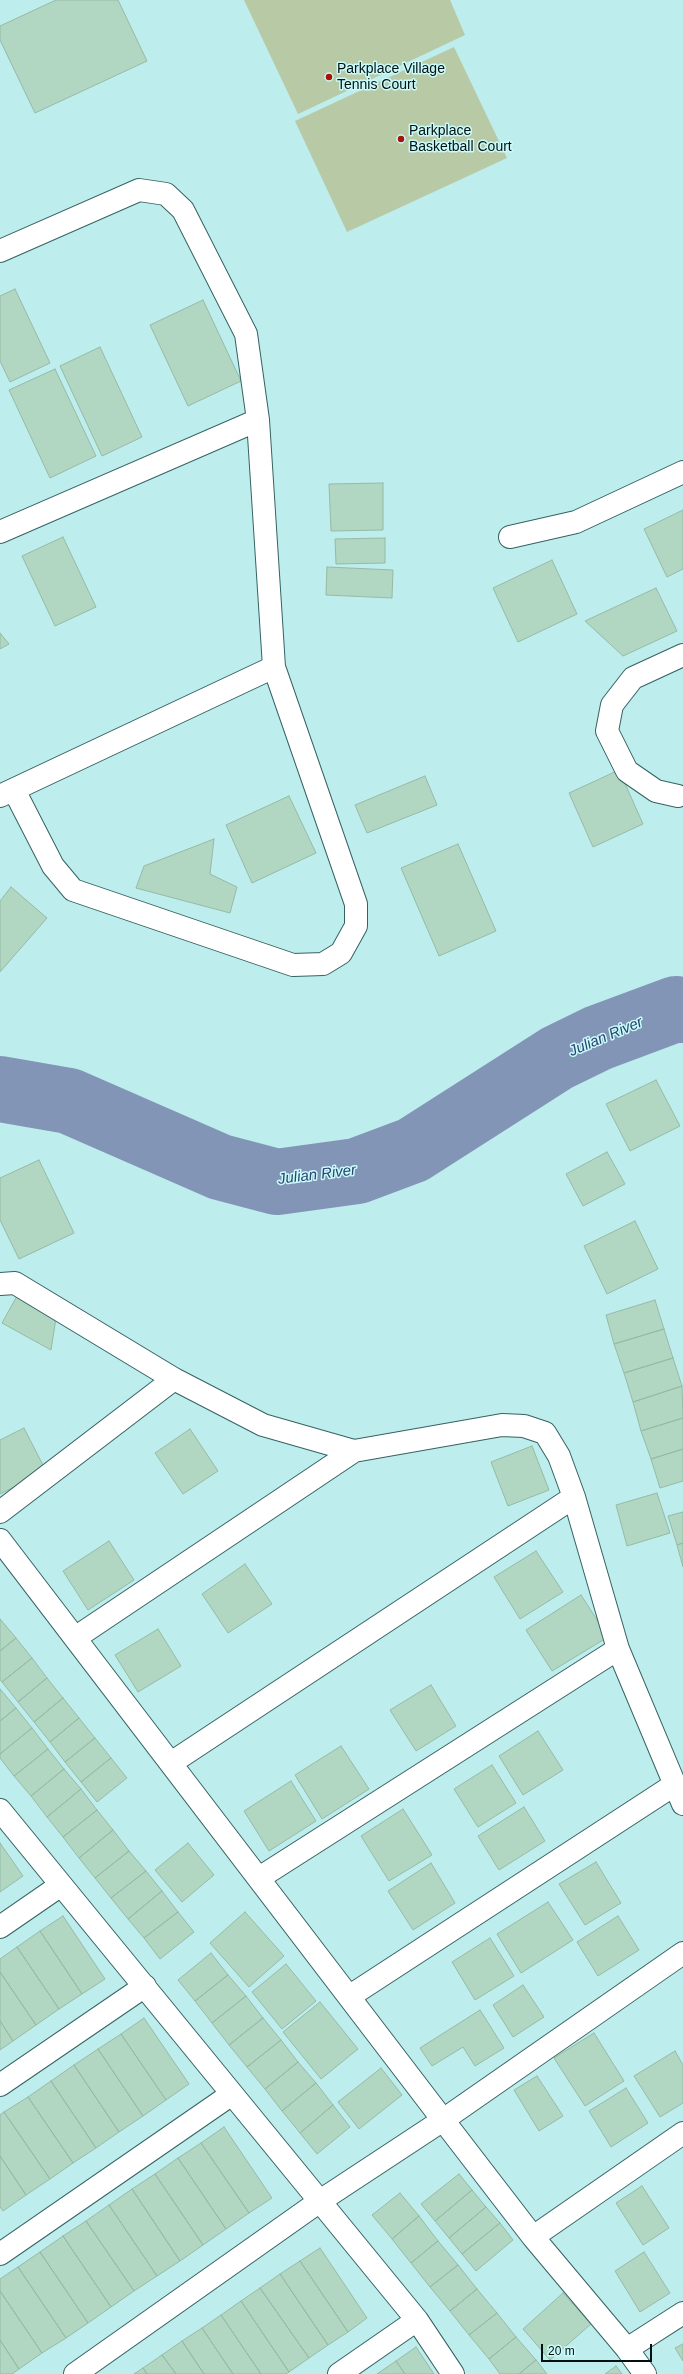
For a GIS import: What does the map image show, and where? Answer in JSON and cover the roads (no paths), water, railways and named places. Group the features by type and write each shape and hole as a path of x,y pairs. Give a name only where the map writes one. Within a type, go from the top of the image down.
{"street":[{"path":"0,251 139,190 166,194 183,210 246,334 258,420 274,667 356,904 356,926 341,953 323,964 293,965 73,890 53,866 7,793 274,667"},
{"path":"0,532 258,420"},
{"path":"510,537 576,522 683,472"},
{"path":"678,796 656,791 627,771 606,731 612,705 633,678 683,655"},
{"path":"0,1284 15,1283 174,1379 263,1425 354,1451"},
{"path":"0,1512 174,1379"},
{"path":"75,1638 354,1451 502,1425 524,1426 545,1433 559,1456 574,1497 618,1649 679,1795 350,1996"},
{"path":"171,1763 574,1497"},
{"path":"0,1540 533,2237 627,2349 645,2374"},
{"path":"259,1878 618,1649"},
{"path":"0,1810 417,2320 453,2374"},
{"path":"0,1927 61,1885"},
{"path":"75,2374 320,2201 443,2120 683,1953"},
{"path":"0,2085 145,1986"},
{"path":"0,2254 232,2094"},
{"path":"533,2237 683,2133"},
{"path":"627,2349 683,2313"},
{"path":"338,2374 417,2320"}],"waterway":[{"name":"Julian River","path":"0,1089 69,1101 220,1167 277,1182 357,1171 413,1150 557,1058 598,1038 676,1009 683,1010"}],"place":[{"name":"Parkplace Village Tennis Court","path":"329,77"},
{"name":"Parkplace Basketball Court","path":"401,139"}]}
